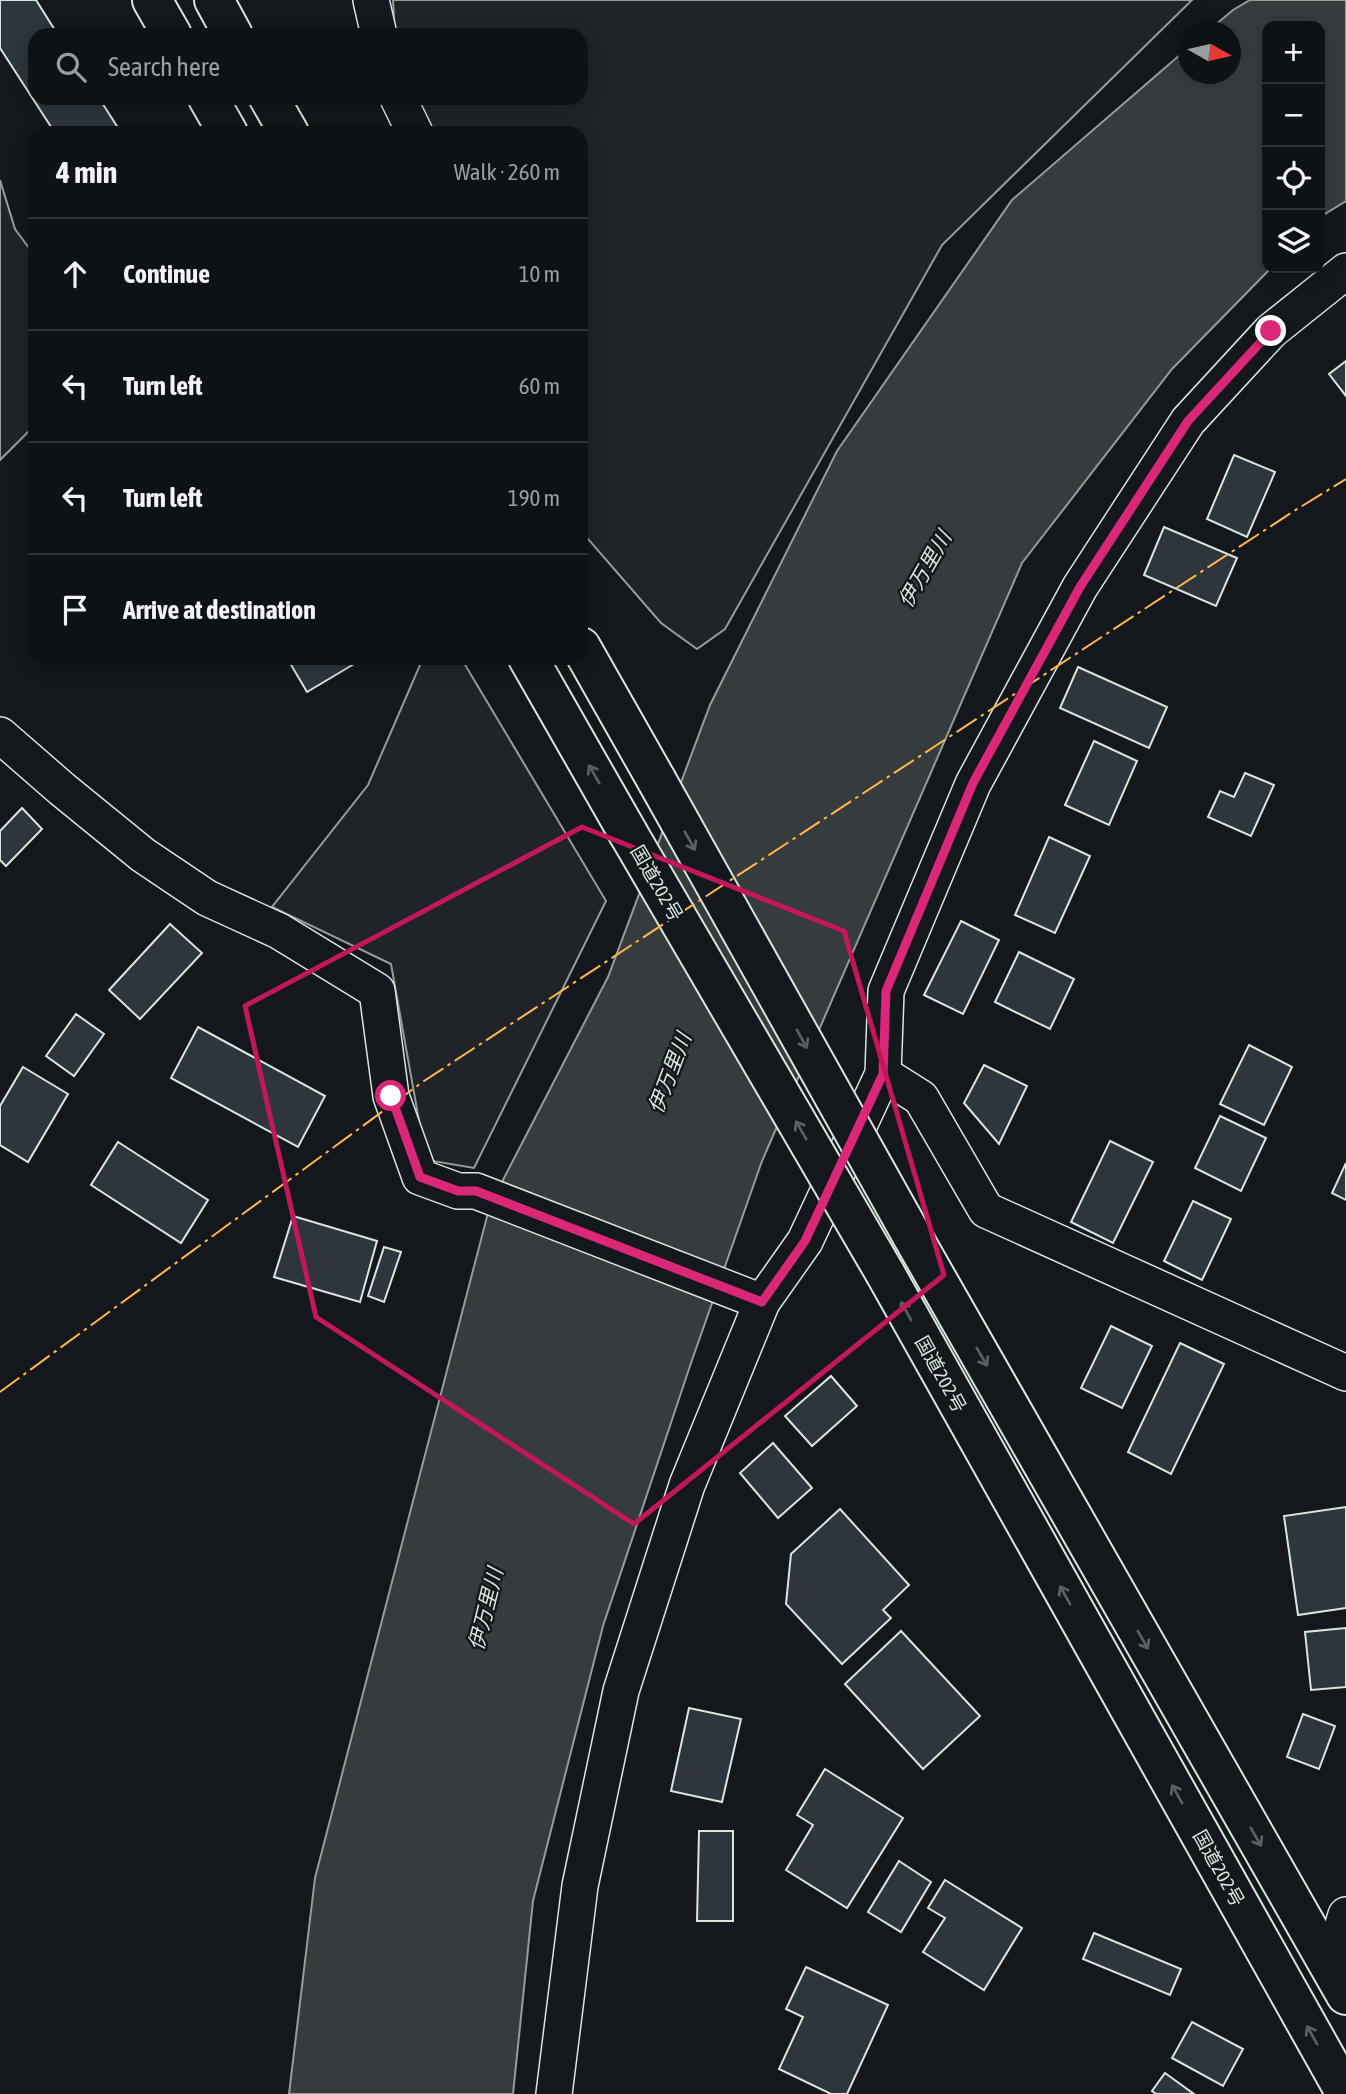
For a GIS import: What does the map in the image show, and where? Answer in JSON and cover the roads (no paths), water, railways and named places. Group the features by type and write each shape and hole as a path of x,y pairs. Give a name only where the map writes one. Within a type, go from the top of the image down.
{"highway":[{"path":"152,0 168,28"},
{"path":"214,0 229,28"},
{"path":"212,105 224,126"},
{"path":"273,105 285,126"},
{"path":"588,659 911,1234 1338,1981"},
{"name":"国道202号","path":"532,665 885,1273 1346,2094"}],"street":[{"path":"371,0 377,28"},
{"path":"401,105 412,126"},
{"path":"554,2094 580,1886 621,1691 687,1485 762,1302 805,1241 883,1074 886,991 973,783 1080,587 1188,421 1271,331 1346,271"},
{"path":"0,735 143,855 207,898 279,930 377,991 391,1096 420,1177 458,1191 476,1191 762,1302"},
{"path":"883,1074 921,1098 986,1210 1346,1373"},
{"path":"1338,1981 1346,1915"}],"water":[{"name":"伊万里川","path":"1250,0 1346,0 1346,201 1325,214 1325,21 1262,21 1262,273 1266,273 1172,369 1022,563 762,1161 603,1626 533,1901 513,2094 289,2094 315,1878 490,1205 608,977 710,705 837,451 1012,200 1178,57 1178,84 1241,84 1241,21 1220,21"}]}
